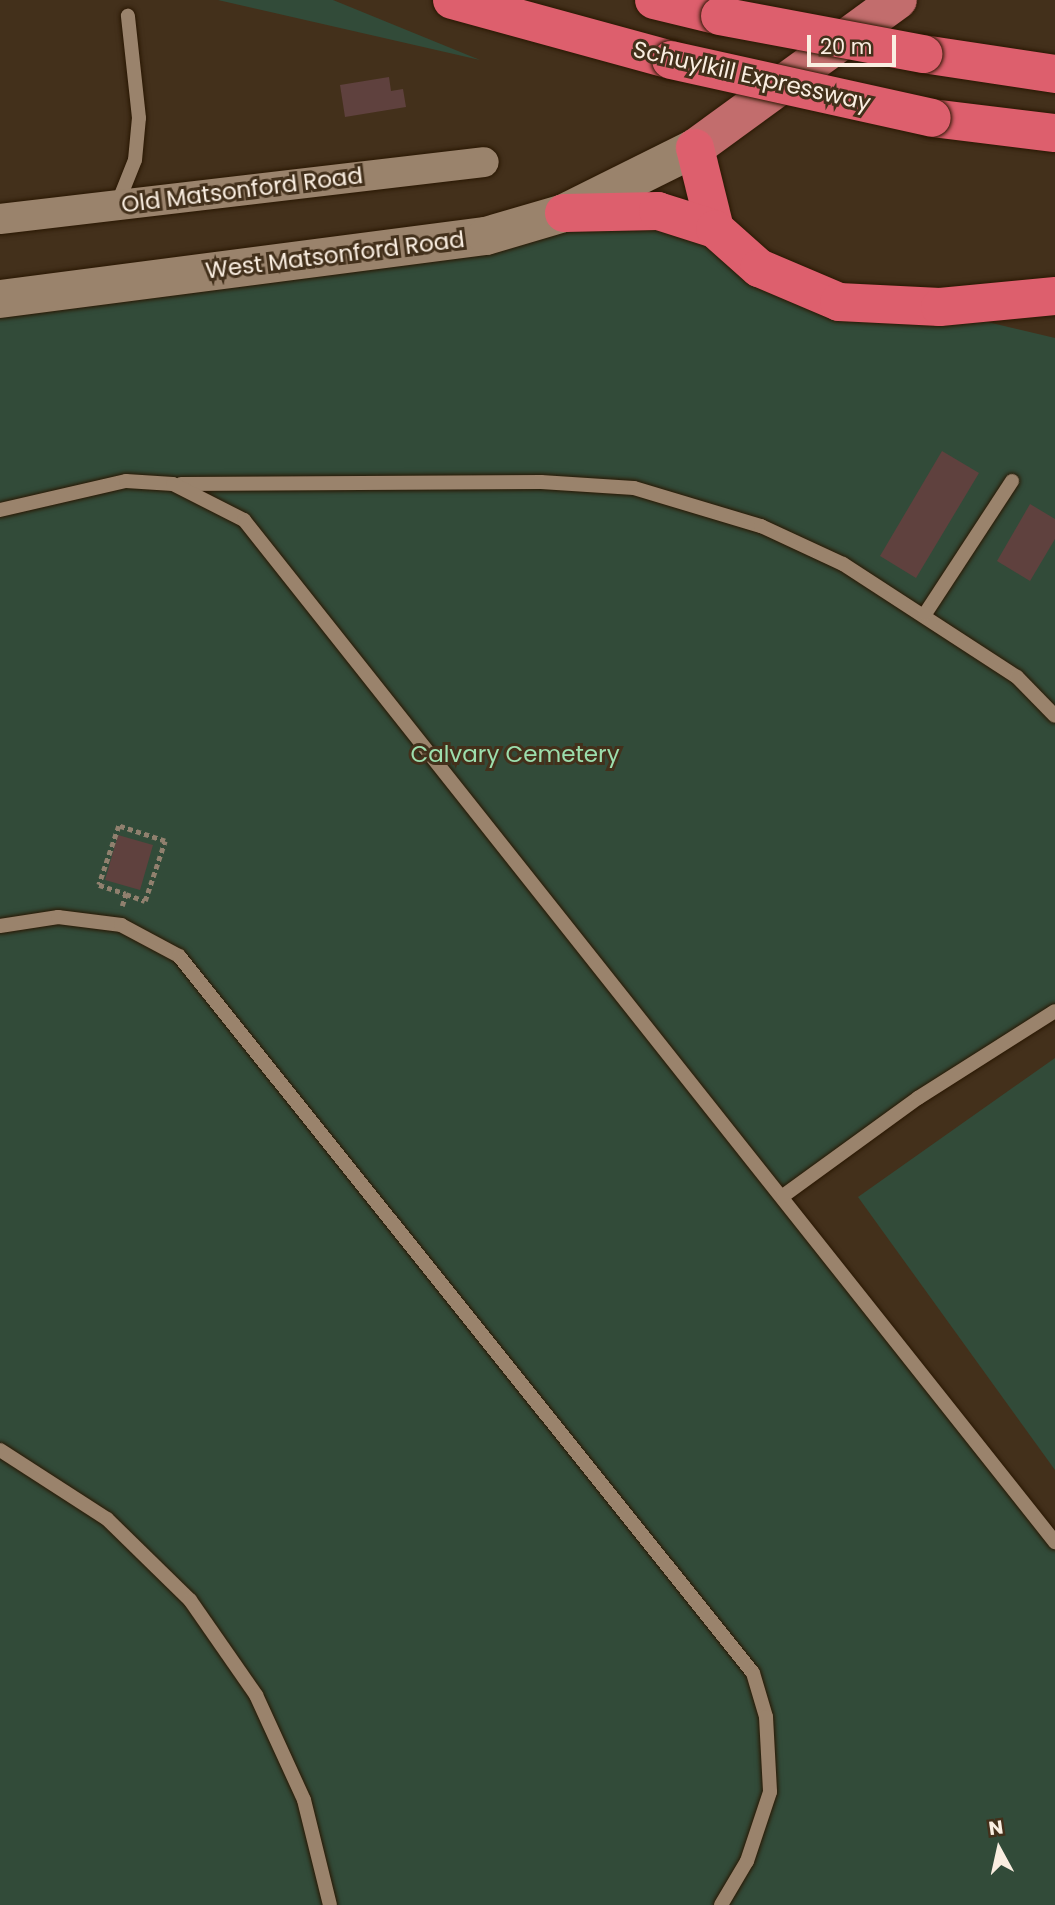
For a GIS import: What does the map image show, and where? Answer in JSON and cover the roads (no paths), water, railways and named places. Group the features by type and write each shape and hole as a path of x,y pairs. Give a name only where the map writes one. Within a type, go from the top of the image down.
{"highway":[{"name":"Schuylkill Expressway","path":"453,0 671,60 932,118 1055,133"},
{"path":"654,0 720,16 923,54 1055,74"},
{"path":"970,62 1055,59"},
{"path":"695,148 715,229"},
{"path":"564,212 658,211 715,229 759,268 839,302 940,307 1055,296"}],"main road":[{"path":"695,148 898,0"},
{"name":"West Matsonford Road","path":"0,299 388,253 486,236 564,212 695,148"}],"street":[{"name":"Old Matsonford Road","path":"0,219 484,162"}],"lane":[{"path":"117,205 135,160 139,118 128,16"},
{"path":"0,510 71,489 126,481 173,484 541,482 635,488 761,526 925,614 1017,677 1055,716"},
{"path":"925,614 1012,481"},
{"path":"173,484 244,520 1055,1542"},
{"path":"0,926 58,918 121,925 179,956 753,1673 766,1717 770,1792 747,1861 721,1905"},
{"path":"783,1196 918,1098 1055,1011"},
{"path":"0,1450 107,1519 190,1600 257,1695 304,1800 330,1905"}],"park label":[{"name":"Calvary Cemetery","path":"515,754"}]}
